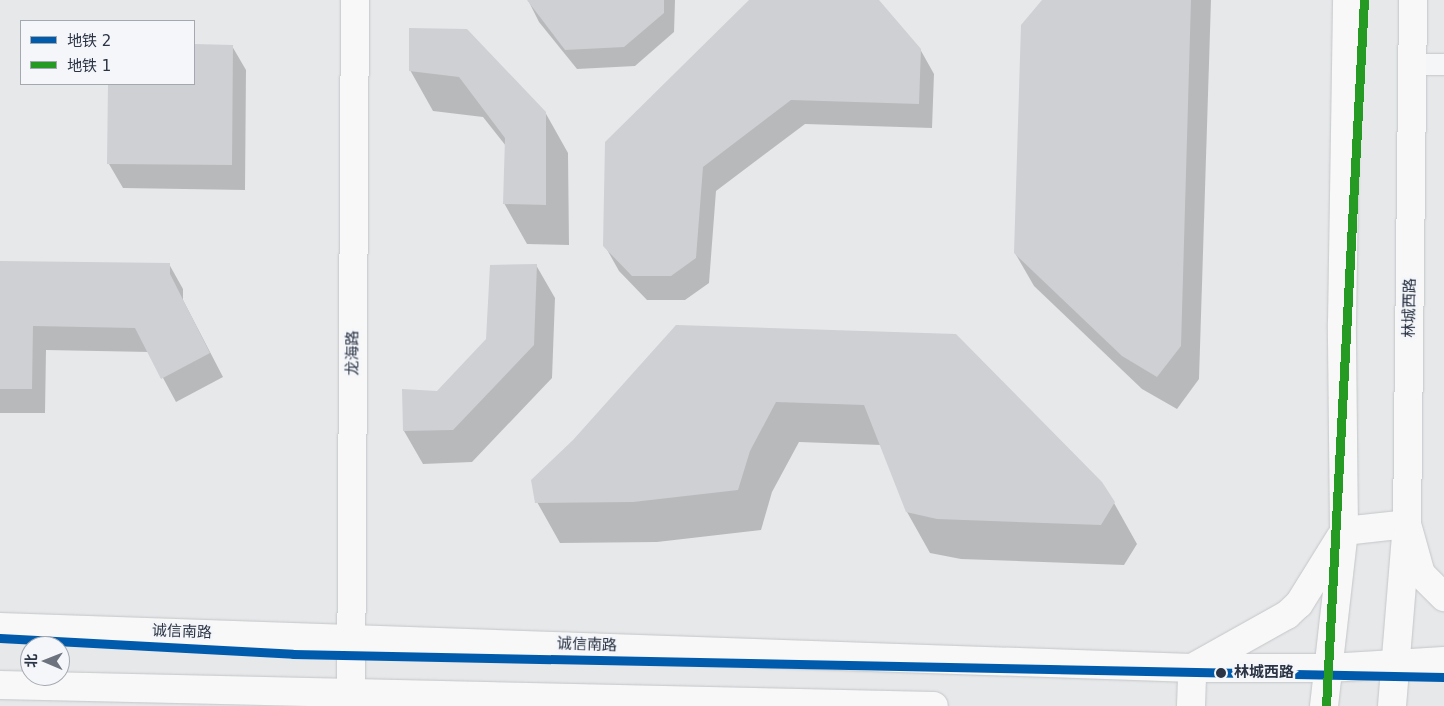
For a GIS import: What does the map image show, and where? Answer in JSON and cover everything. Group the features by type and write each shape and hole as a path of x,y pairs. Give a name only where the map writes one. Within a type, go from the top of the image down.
{"main road":[{"name":"龙海路","path":"351,699 355,0"},
{"path":"1324,706 1344,531 1342,323 1347,0"},
{"name":"林城西路","path":"1392,706 1407,524 1413,0"},
{"path":"1344,531 1407,524 1421,574 1444,597"},
{"path":"1191,706 1192,668 1287,615 1299,604 1344,531"},
{"name":"诚信南路","path":"0,626 1192,668 1329,668 1444,661"},
{"path":"0,685 351,699 934,706"}],"street":[{"path":"1412,64 1444,64"}],"building":[{"path":"527,0 664,0 664,13 624,47 565,50"},
{"path":"749,0 879,0 921,49 919,104 791,100 703,167 696,258 671,276 632,276 603,246 605,142"},
{"path":"1042,0 1191,0 1181,346 1157,377 1122,356 1014,253 1021,25"},
{"path":"409,28 467,29 546,112 546,205 503,204 505,138 459,77 409,71"},
{"path":"195,44 233,45 232,165 107,164 108,85 195,85"},
{"path":"0,261 170,263 170,274 210,353 161,379 135,328 33,326 32,389 0,389"},
{"path":"537,264 534,345 453,430 403,431 402,389 437,391 486,339 490,265"},
{"path":"676,325 956,334 1102,482 1115,502 1101,525 937,519 906,512 864,405 776,402 750,451 738,490 633,502 535,503 531,480 573,440"}],"metro line":[{"name":"1","path":"1326,706 1364,0"},
{"name":"2","path":"0,638 293,654 1444,677"}],"place":[{"name":"林城西路","path":"1221,673"}]}
